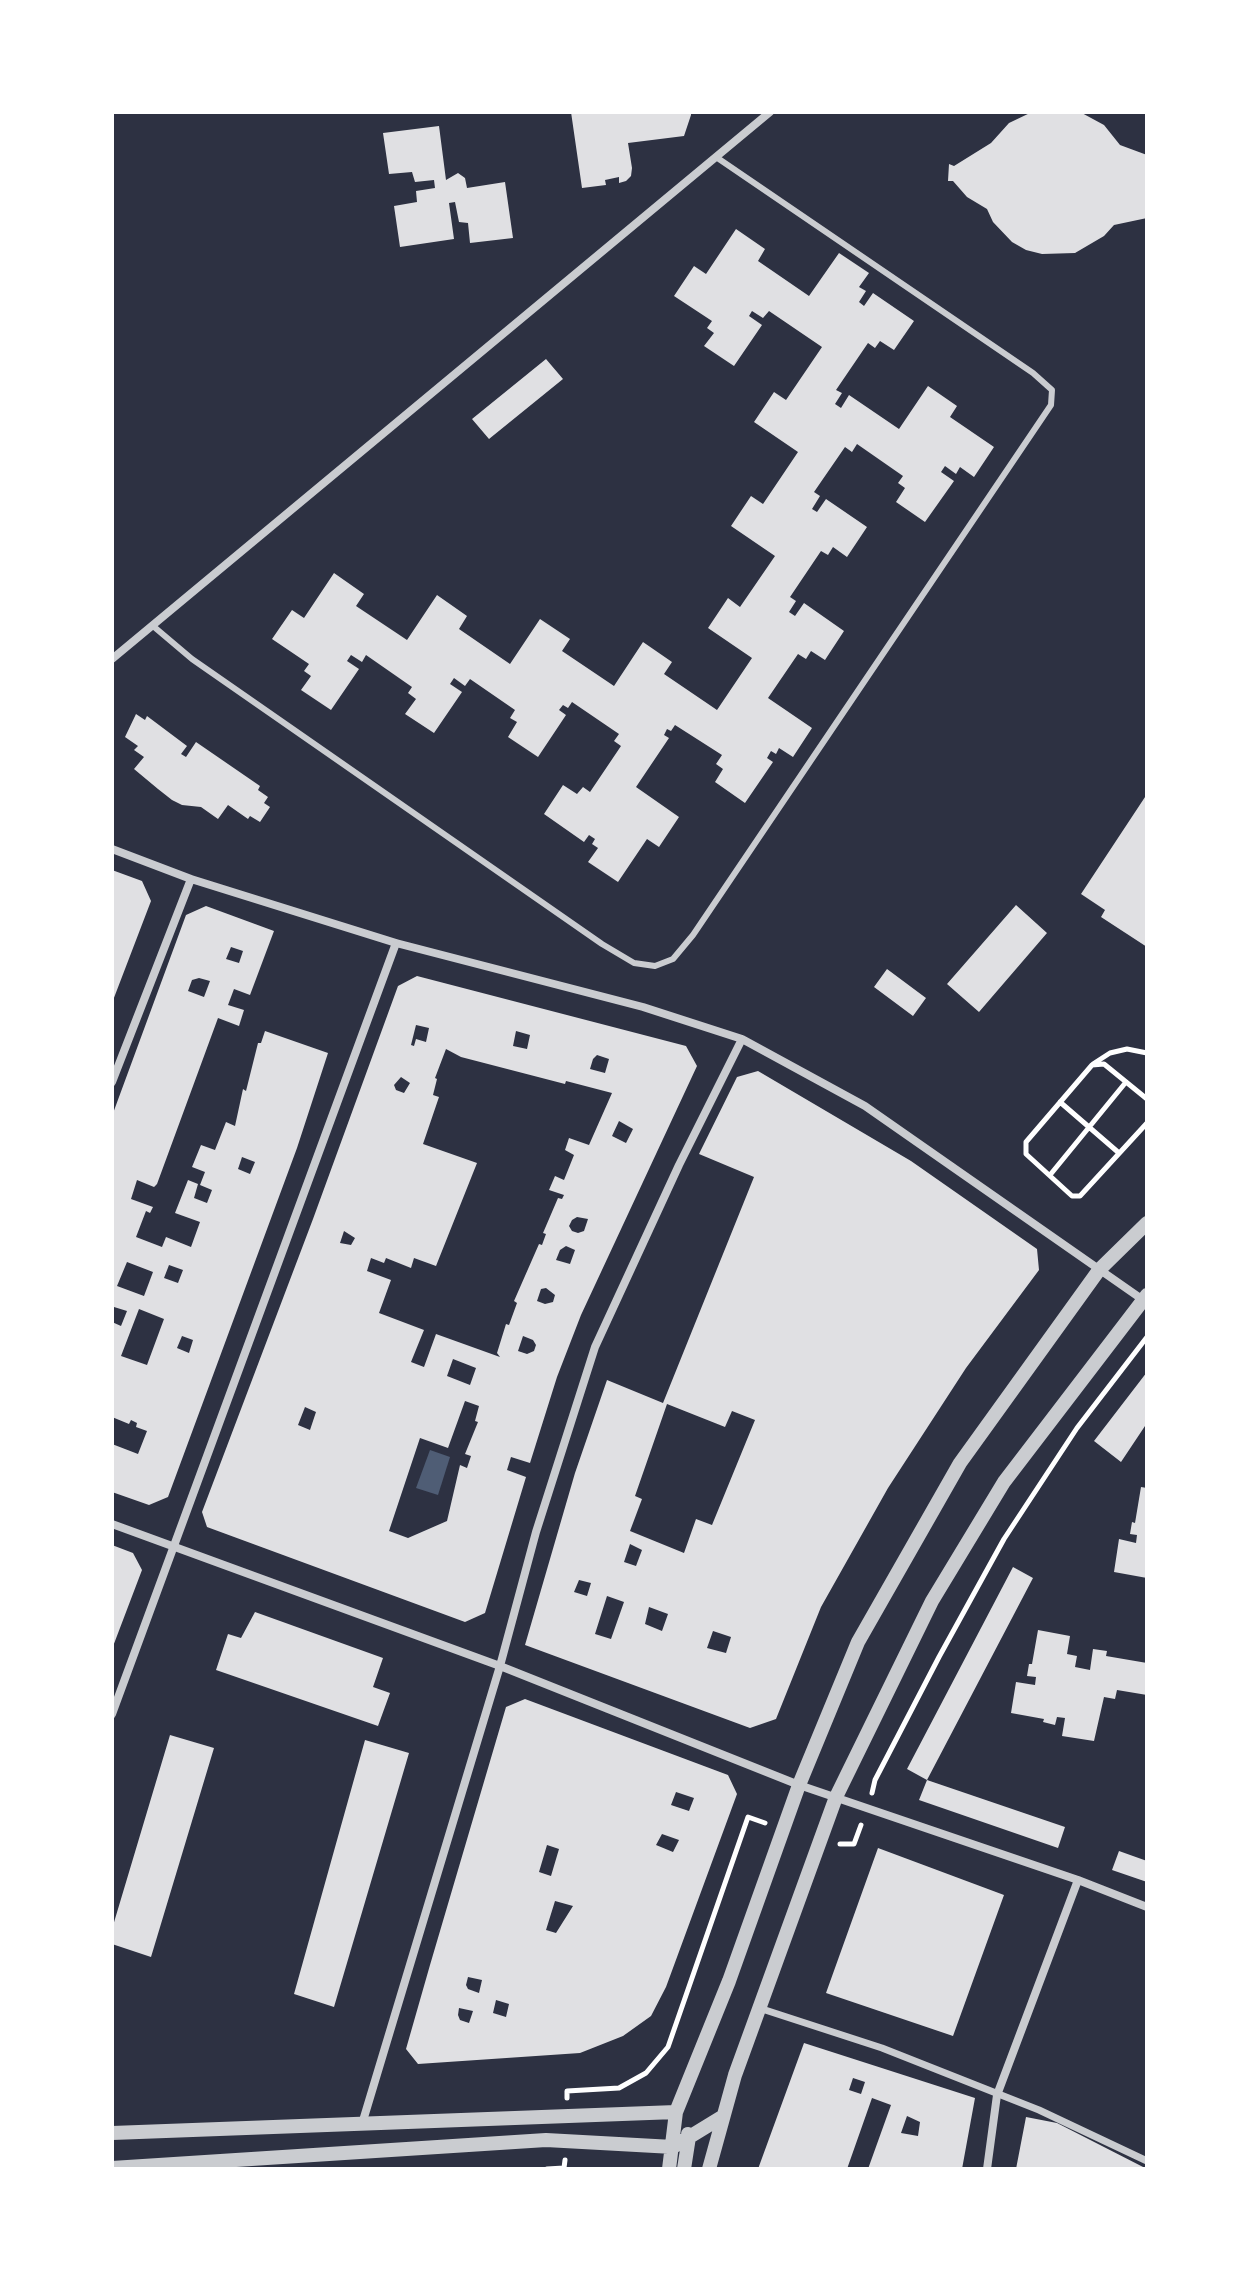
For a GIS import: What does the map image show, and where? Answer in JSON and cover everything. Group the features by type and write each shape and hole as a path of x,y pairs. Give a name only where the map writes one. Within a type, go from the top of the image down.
{"street":[{"path":"112,659 770,112"},
{"path":"112,849 191,879 396,943 643,1007 742,1039 865,1106 1145,1299 1004,1482 932,1601 836,1797 759,2008 722,2117 709,2169"},
{"path":"112,1082 191,879"},
{"path":"112,1714 396,943"},
{"path":"362,2124 500,1666 536,1532 595,1347 679,1165 742,1039"},
{"path":"669,2169 676,2112 729,1981 799,1785 858,1642 960,1463 1099,1270 1147,1223"},
{"path":"112,1524 500,1666 799,1785 1078,1880 1147,1907"},
{"path":"987,2169 997,2095 1078,1880"},
{"path":"759,2008 882,2048 1039,2110 1147,2161"},
{"path":"112,2133 676,2112"},
{"path":"676,2112 689,2137 684,2169"},
{"path":"112,2168 546,2140 673,2147 722,2117"}],"lane":[{"path":"153,626 192,659 602,944 634,963 655,966 673,959 693,935 1051,405 1052,390 1033,373 716,157"}],"path":[{"path":"1147,1053 1127,1049 1110,1053 1092,1065 1026,1142 1026,1154 1072,1196 1080,1196 1147,1123"},
{"path":"1092,1065 1104,1064 1147,1099"},
{"path":"1050,1175 1126,1082"},
{"path":"1060,1102 1119,1153"},
{"path":"819,1843 854,1844 869,1808 875,1780 1004,1539 1077,1428 1147,1337"},
{"path":"567,2091 619,2088 646,2073 668,2047 748,1817"},
{"path":"547,2169 564,2168"}],"water":[{"path":"430,1450 450,1457 438,1495 416,1488"}],"building":[{"path":"571,112 691,112 691,115 684,136 628,143 632,168 631,176 626,181 619,183 619,177 605,180 606,185 582,188"},
{"path":"1032,112 1080,112 1104,125 1120,145 1147,155 1147,218 1114,225 1104,236 1075,253 1042,254 1012,242 993,222 987,209 967,197 953,181 948,181 949,164 954,166 991,143 1009,123"},
{"path":"439,126 446,180 458,173 465,178 467,188 505,182 513,238 470,243 468,223 459,222 455,202 449,203 454,239 400,247 394,206 417,202 416,191 435,188 434,180 415,182 412,172 389,174 383,133"},
{"path":"736,229 765,249 758,261 809,296 839,253 869,273 859,287 866,291 859,302 864,306 873,293 914,321 894,350 880,341 875,348 868,343 836,390 842,393 835,404 841,408 849,395 899,429 928,386 957,406 950,417 994,447 974,477 960,467 956,474 945,466 941,472 954,481 925,522 896,502 905,488 898,483 903,476 857,444 852,452 845,447 814,492 820,496 812,509 817,512 826,499 867,527 847,557 833,547 828,555 821,551 790,597 796,601 789,612 795,616 804,603 844,631 825,660 811,651 806,659 798,654 768,698 812,728 793,757 779,748 776,754 771,751 767,758 773,762 745,803 715,782 723,769 716,764 722,755 675,725 671,731 667,729 664,735 669,738 636,787 679,817 659,847 647,839 618,882 588,862 598,848 592,844 595,839 589,835 584,842 544,814 563,785 577,794 583,787 590,792 621,746 614,741 619,734 572,702 568,708 563,705 559,710 566,715 538,757 508,737 517,722 510,718 515,710 470,679 465,686 454,678 450,684 462,692 434,733 405,714 416,699 408,693 412,687 366,655 362,662 351,655 347,661 359,669 331,710 301,690 311,676 304,671 309,664 272,639 292,610 304,618 334,573 364,594 356,606 407,640 437,595 467,616 459,629 510,664 540,619 570,639 562,651 614,686 643,642 672,662 664,674 717,710 752,658 708,628 728,598 740,607 775,556 731,526 751,496 763,504 798,452 754,422 774,392 786,400 822,347 769,311 763,318 752,311 749,316 762,325 734,366 704,346 714,333 707,328 712,321 674,296 694,266 706,274"},
{"path":"546,359 563,379 489,439 472,419"},
{"path":"136,714 145,720 147,716 187,746 181,754 186,757 196,742 260,786 258,790 268,797 264,803 270,807 260,822 250,816 248,819 228,805 218,819 201,807 182,805 134,769 144,757 134,750 138,746 125,737"},
{"path":"1147,794 1147,947 1101,917 1105,910 1081,894"},
{"path":"112,870 142,881 151,901 112,1003"},
{"path":"1016,905 1047,933 979,1012 947,984"},
{"path":"206,906 274,931 250,995 234,989 228,1005 244,1010 239,1026 218,1018 157,1184 154,1187 137,1180 131,1199 153,1207 150,1213 146,1211 136,1237 162,1247 166,1237 191,1247 200,1222 175,1213 188,1180 198,1184 194,1198 207,1203 212,1190 200,1185 205,1172 192,1167 201,1145 215,1150 226,1122 235,1126 243,1089 246,1091 258,1043 261,1043 265,1031 328,1053 297,1148 168,1497 149,1505 112,1492 112,1444 138,1454 147,1431 136,1427 137,1423 131,1420 129,1424 112,1417 112,1322 121,1326 127,1311 114,1307 112,1312 112,1116 186,915","holes":["231,947 243,951 239,963 226,959","192,980 210,981 204,997 188,991","242,1157 255,1162 250,1174 238,1169","127,1262 153,1272 144,1296 117,1286","169,1265 183,1270 178,1283 164,1278","139,1309 164,1319 147,1365 121,1356","182,1336 193,1340 189,1353 177,1348"]},
{"path":"887,969 926,998 913,1016 874,987"},
{"path":"417,976 686,1046 697,1066 581,1315 557,1377 530,1463 511,1457 507,1470 526,1477 485,1613 465,1622 207,1527 202,1512 398,986","holes":["416,1025 429,1028 426,1042 416,1039 414,1046 411,1045","516,1031 530,1035 527,1049 513,1046","446,1049 461,1057 612,1093 589,1145 569,1138 565,1150 574,1155 564,1180 555,1176 549,1190 564,1195 562,1199 558,1198 543,1233 546,1234 542,1245 539,1244 514,1301 517,1303 509,1325 506,1324 497,1353 500,1357 436,1334 424,1367 411,1362 424,1330 379,1313 391,1280 367,1271 371,1258 384,1263 386,1258 411,1268 414,1258 436,1266 477,1163 423,1144 439,1097 433,1095 435,1078","597,1055 609,1059 605,1073 590,1069","401,1077 410,1083 404,1093 396,1090 394,1085","619,1121 633,1129 626,1143 612,1136","577,1217 588,1219 584,1231 572,1231 569,1226 572,1220","344,1231 355,1238 351,1245 340,1243","566,1246 575,1250 570,1264 556,1260 560,1250","546,1288 555,1295 553,1302 545,1304 537,1301 541,1289","523,1336 533,1340 536,1345 534,1351 527,1354 518,1351","453,1359 476,1368 470,1385 447,1376","465,1401 479,1406 475,1421 478,1422 465,1454 471,1456 467,1468 460,1465 447,1521 408,1538 389,1531 420,1438 448,1448","305,1407 316,1412 310,1430 298,1425"]},
{"path":"758,1071 911,1161 1037,1249 1039,1270 966,1368 888,1488 821,1607 776,1719 750,1728 525,1645 575,1473 607,1380 663,1403 754,1177 699,1154 737,1077","holes":["667,1404 725,1427 732,1411 755,1420 712,1525 696,1519 684,1553 630,1531 642,1499 635,1496","630,1544 642,1550 636,1566 624,1562","579,1580 591,1583 587,1596 574,1592","607,1596 624,1602 611,1639 595,1634","649,1607 668,1614 662,1631 645,1624","713,1631 731,1637 726,1653 707,1648"]},
{"path":"1147,1372 1147,1423 1121,1462 1094,1441"},
{"path":"1141,1487 1147,1488 1147,1578 1114,1572 1119,1539 1136,1543 1137,1535 1130,1534"},
{"path":"112,1545 133,1553 142,1570 112,1649"},
{"path":"1013,1567 1033,1578 927,1780 907,1769"},
{"path":"255,1612 383,1658 373,1687 390,1693 378,1726 216,1670 228,1634 241,1638"},
{"path":"1038,1630 1070,1636 1067,1654 1077,1656 1075,1667 1090,1670 1093,1649 1107,1651 1106,1656 1147,1663 1147,1695 1117,1690 1115,1699 1104,1697 1094,1741 1062,1736 1065,1718 1057,1717 1055,1725 1043,1722 1044,1719 1011,1713 1016,1682 1035,1685 1036,1677 1027,1676"},
{"path":"525,1699 728,1775 737,1794 666,1987 651,2016 623,2036 580,2053 418,2064 406,2049 506,1707","holes":["676,1792 694,1798 689,1811 671,1805","662,1834 679,1840 673,1852 656,1845","547,1845 559,1849 551,1876 539,1872","555,1901 573,1906 556,1933 546,1930","468,1977 482,1980 479,1993 468,1989","496,2000 509,2004 506,2017 493,2013","459,2008 473,2011 469,2023 460,2020"]},
{"path":"170,1735 214,1748 151,1957 112,1944 112,1929"},
{"path":"365,1740 409,1753 334,2007 294,1994"},
{"path":"927,1780 1065,1827 1058,1848 919,1800"},
{"path":"878,1848 1004,1895 953,2036 826,1993"},
{"path":"1119,1851 1147,1861 1147,1882 1112,1870"},
{"path":"804,2043 975,2098 962,2169 868,2169 891,2105 872,2098 847,2169 758,2169","holes":["853,2078 865,2082 861,2094 849,2090","907,2116 920,2122 918,2136 901,2133"]},
{"path":"1026,2117 1057,2123 1147,2169 1016,2169"}]}
